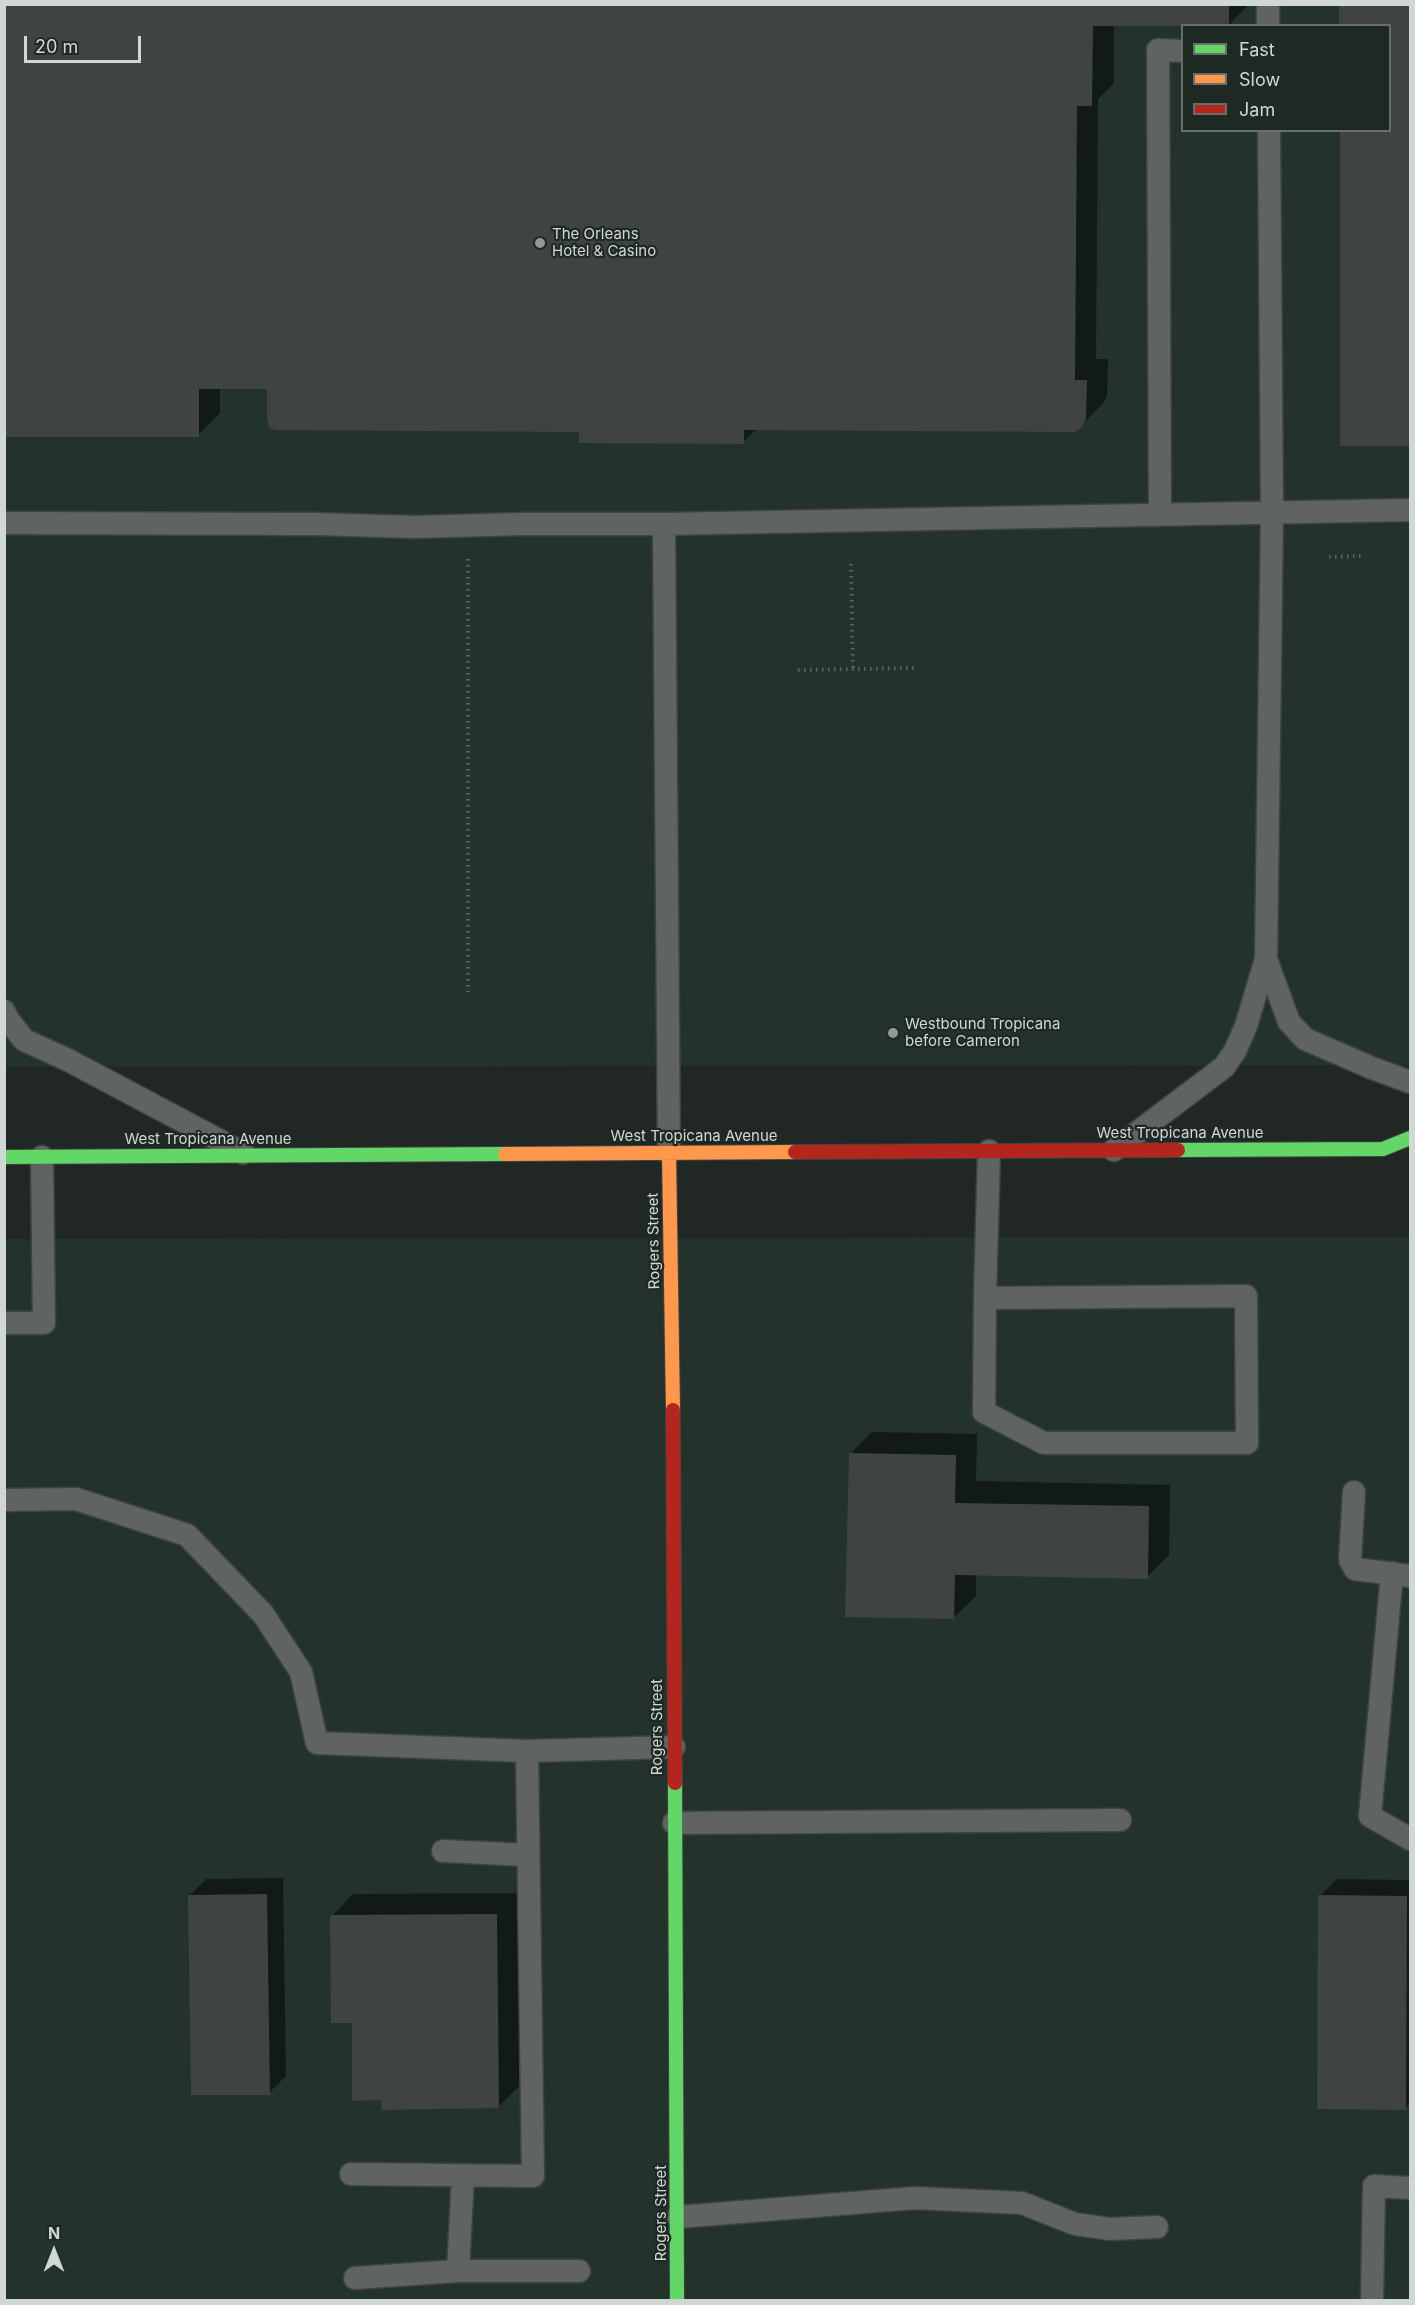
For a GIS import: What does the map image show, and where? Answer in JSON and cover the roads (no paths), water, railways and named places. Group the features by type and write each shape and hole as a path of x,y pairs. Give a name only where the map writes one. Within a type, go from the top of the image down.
{"main road":[{"name":"West Tropicana Avenue","path":"4,1157 1383,1149 1410,1138"},
{"name":"West Tropicana Avenue","path":"1383,1149 1401,1157"},
{"name":"Rogers Street","path":"669,1153 673,1416 677,2301"}],"lane":[{"path":"1268,4 1268,24"},
{"path":"1160,515 1158,50 1181,51"},
{"path":"1113,1150 1224,1067 1235,1051 1246,1026 1266,959 1272,513 1269,132"},
{"path":"4,523 315,524 414,527 1410,510"},
{"path":"664,524 669,1153"},
{"path":"1266,959 1289,1022 1305,1039 1410,1082"},
{"path":"4,1011 24,1040 68,1060 248,1155"},
{"path":"985,1298 1246,1296 1247,1443 1044,1443 984,1412 985,1298 989,1151"},
{"path":"4,1323 44,1323 42,1157"},
{"path":"1354,1492 1350,1560 1355,1569 1401,1574 1370,1816 1410,1839"},
{"path":"4,1500 76,1499 187,1535 263,1614 301,1672 318,1743 527,1751 674,1747"},
{"path":"351,2174 534,2176 527,1751"},
{"path":"674,1823 1120,1820"},
{"path":"443,1851 528,1855"},
{"path":"458,2271 463,2175"},
{"path":"1372,2301 1374,2186 1410,2187"},
{"path":"678,2217 915,2198 1022,2203 1074,2224 1110,2229 1157,2227"},
{"path":"356,2278 458,2271 579,2271"}],"place":[{"name":"The Orleans Hotel & Casino","path":"540,243"},
{"name":"Westbound Tropicana before Cameron","path":"893,1033"}]}
